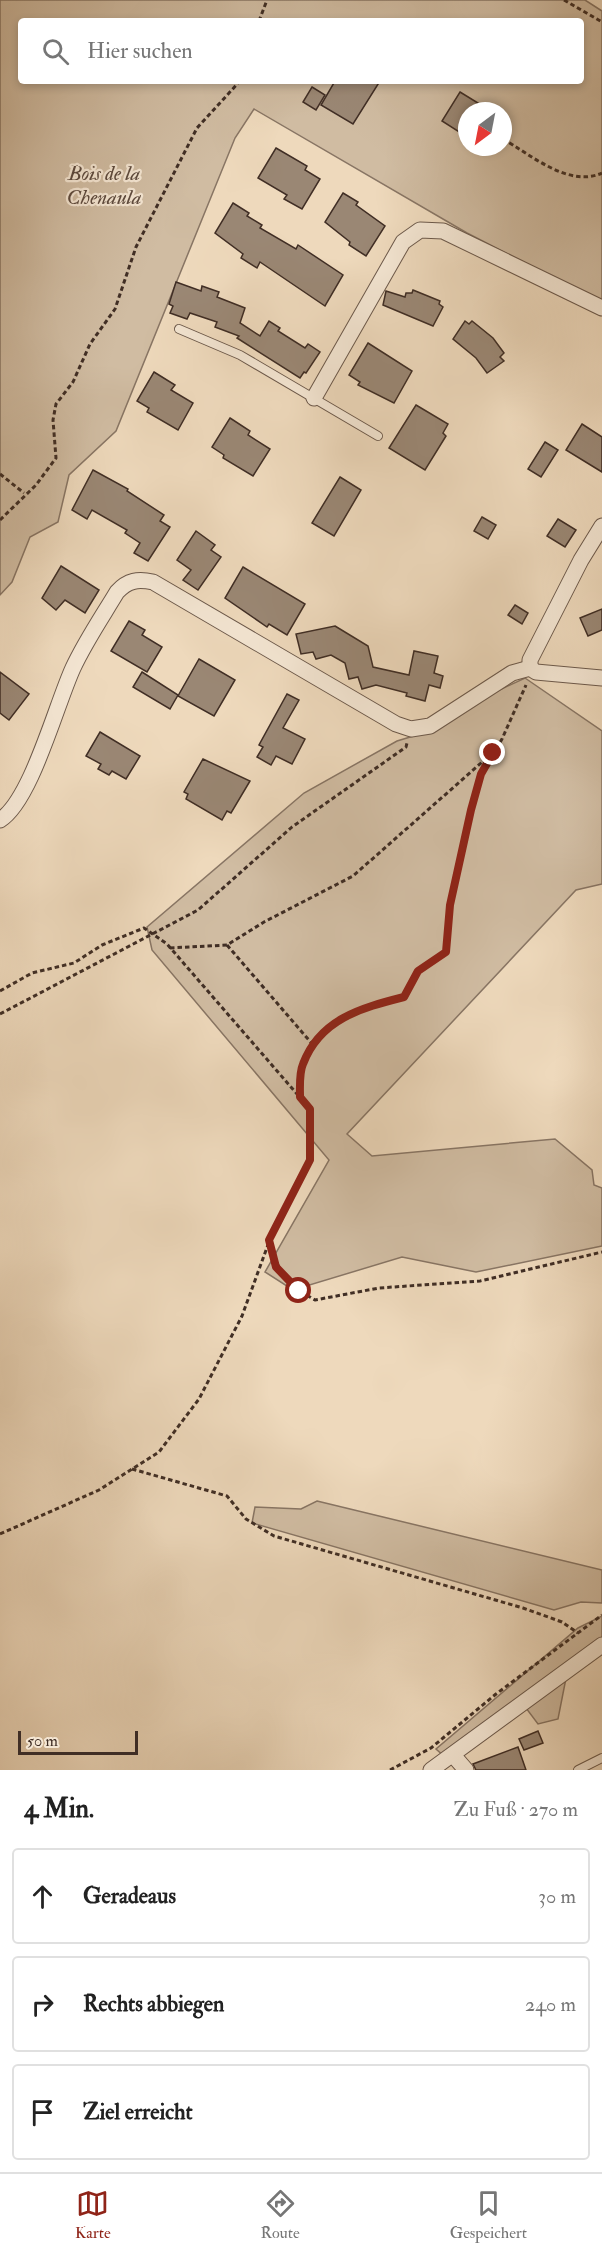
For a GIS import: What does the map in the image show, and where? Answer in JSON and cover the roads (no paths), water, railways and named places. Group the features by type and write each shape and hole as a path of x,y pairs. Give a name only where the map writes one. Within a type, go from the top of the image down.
{"street":[{"path":"314,398 403,242 420,230 443,231 602,308"},
{"path":"530,668 530,660 581,560 602,526"},
{"path":"0,820 24,795 59,700 88,640 117,592 124,584 132,580 153,582 396,724 411,729 430,726 512,673 530,668 536,672 602,678"},
{"path":"431,1770 602,1645"},
{"path":"453,1755 466,1770"}],"lane":[{"path":"179,329 240,355 378,436"},
{"path":"578,1770 602,1758"}],"park label":[{"name":"Bois de la Chenaula","path":"104,185"}]}
